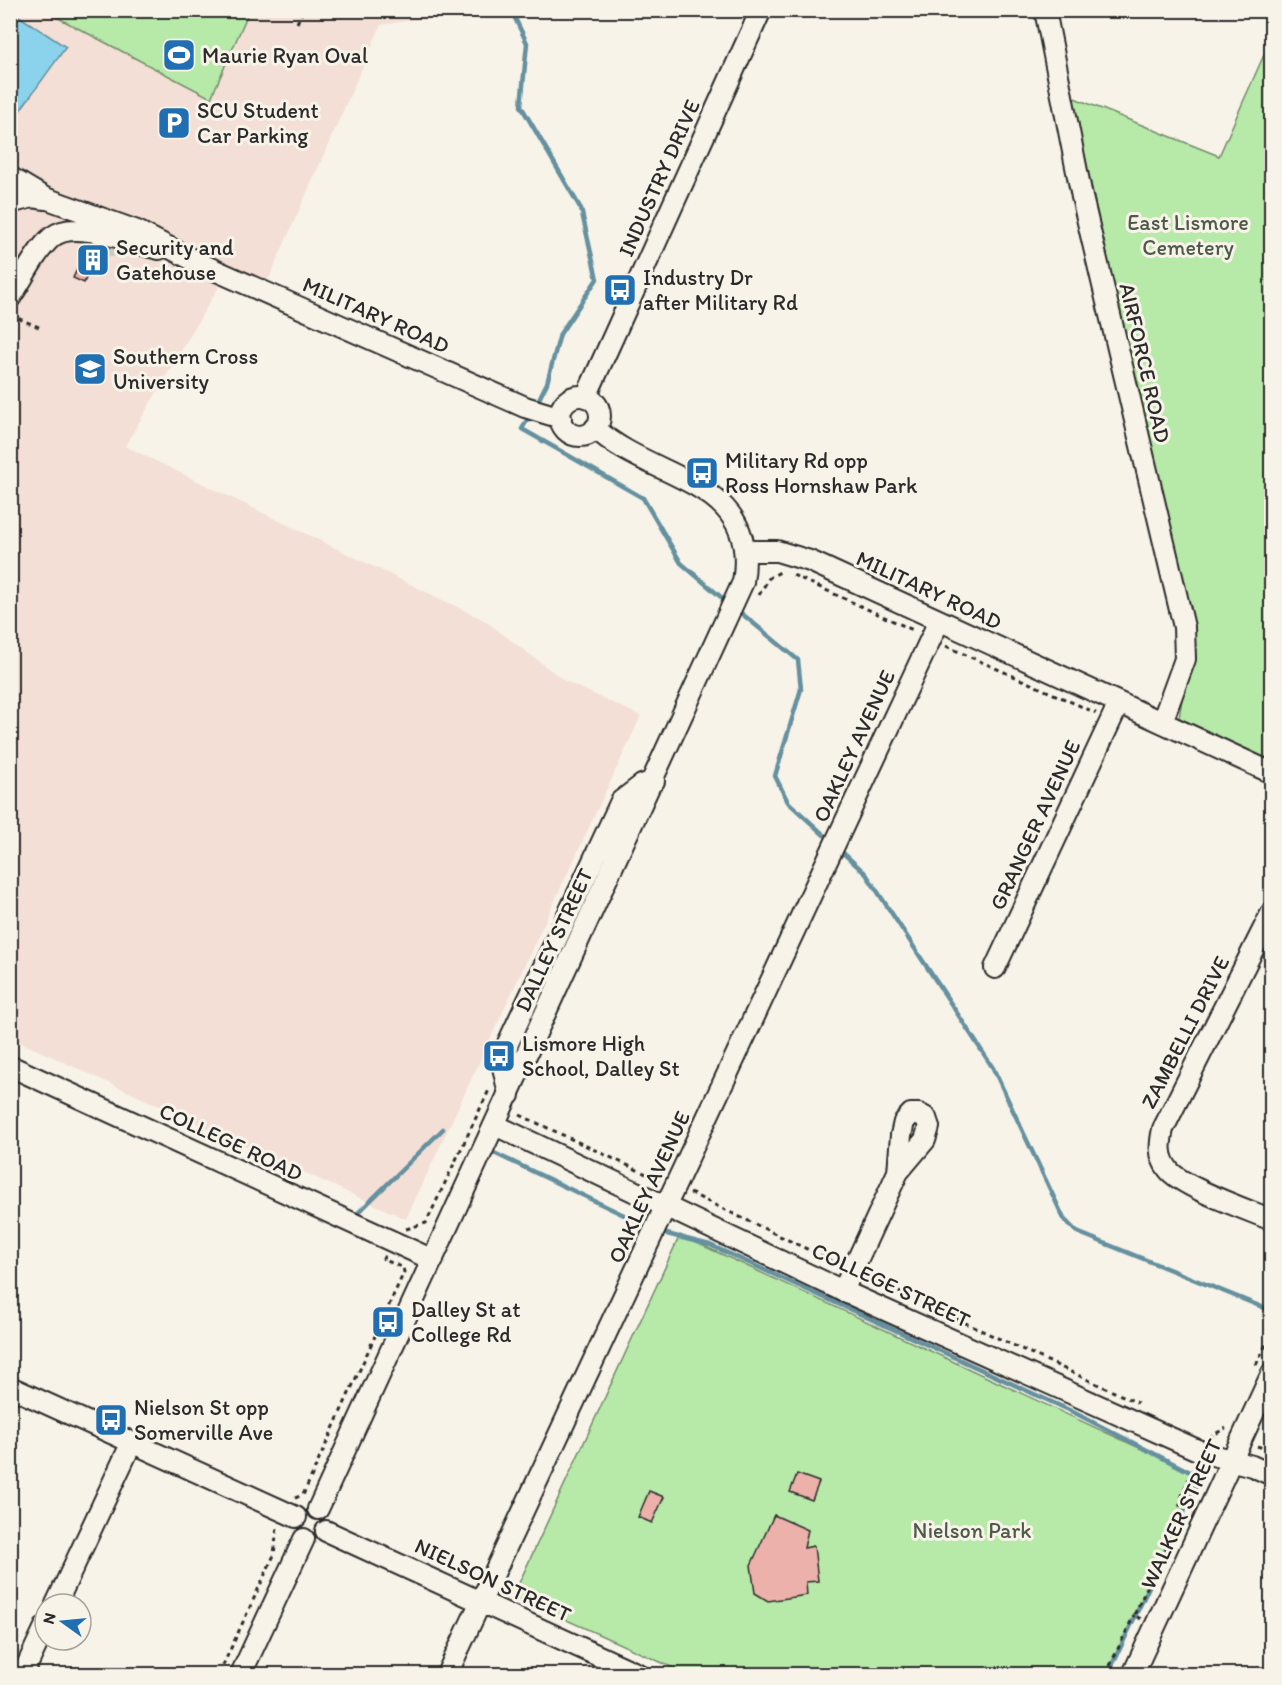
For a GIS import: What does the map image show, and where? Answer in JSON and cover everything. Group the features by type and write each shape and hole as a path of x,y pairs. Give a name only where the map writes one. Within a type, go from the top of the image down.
{"street":[{"name":"INDUSTRY DRIVE","path":"586,397 761,10"},
{"name":"AIRFORCE ROAD","path":"1045,10 1082,197 1184,627 1185,659 1162,722"},
{"path":"10,177 61,208 66,215 64,222 10,298"},
{"path":"10,202 32,197 45,198 137,231 173,251"},
{"path":"52,237 61,231 81,229 133,244 173,251"},
{"name":"MILITARY ROAD","path":"173,251 514,402 561,418"},
{"path":"575,397 586,397 599,410 595,428 591,433 578,436 566,430 561,418 566,403 575,397"},
{"path":"595,428 624,451 715,496 736,521 746,550"},
{"name":"MILITARY ROAD","path":"746,550 777,551 810,561 1272,773"},
{"name":"DALLEY STREET","path":"318,1509 738,598 745,574 746,550"},
{"name":"OAKLEY AVENUE","path":"453,1661 656,1231 939,621"},
{"name":"GRANGER AVENUE","path":"995,968 1119,703"},
{"name":"ZAMBELLI DRIVE","path":"1272,912 1162,1129 1160,1142 1161,1156 1168,1169 1181,1181 1272,1220"},
{"name":"COLLEGE ROAD","path":"10,1066 433,1260"},
{"name":"COLLEGE STREET","path":"488,1141 666,1206 843,1291 1202,1452 1252,1466 1272,1475"},
{"path":"843,1291 898,1172"},
{"name":"WALKER STREET","path":"1133,1674 1233,1462 1272,1373"},
{"path":"10,1387 289,1514 296,1532 304,1539 319,1539 326,1531 327,1521 318,1509 303,1509 289,1514"},
{"path":"62,1592 132,1442"},
{"name":"NIELSON STREET","path":"326,1531 482,1600 638,1674"},
{"path":"241,1674 304,1539"},
{"path":"23,1674 33,1652"}],"path":[{"path":"297,23 303,10"},
{"path":"10,141 17,145"},
{"path":"10,315 41,328"},
{"path":"759,595 776,572 788,572 919,633"},
{"path":"944,645 1102,716"},
{"path":"520,1114 659,1180 664,1180"},
{"path":"689,1192 834,1262 844,1262"},
{"path":"219,1674 274,1555 277,1523 289,1514 288,1500 303,1495 405,1272 403,1268 382,1259 385,1255"},
{"path":"865,1271 879,1283 1147,1407"},
{"path":"1251,1375 1272,1332"},
{"path":"1208,1444 1212,1437 1226,1429 1231,1418"},
{"path":"1201,1432 1212,1437"},
{"path":"1255,1445 1272,1451"},
{"path":"1106,1674 1174,1530 1183,1492 1190,1475"},
{"path":"1134,1616 1156,1626"}],"shaded area":[{"path":"11,11 469,11 381,25 263,292 225,276 125,446 484,620 565,681 641,716 406,1219 11,1038"}],"green space":[{"name":"Maurie Ryan Oval","path":"45,11 249,11 211,98"},
{"name":"East Lismore Cemetery","path":"1271,39 1271,761 1179,718 1191,642 1072,97 1219,156"},
{"name":"Nielson Park","path":"680,1235 1202,1477 1106,1674 687,1674 513,1596"}],"water":[{"path":"11,11 66,47 11,123"}],"building":[{"name":"Security and Gatehouse","path":"93,235 104,240 100,248 108,252 99,272 90,268 84,283 73,278"},
{"path":"797,1474 819,1482 812,1500 790,1492"},
{"path":"649,1491 664,1497 652,1523 638,1517"},
{"path":"774,1515 808,1530 804,1548 814,1546 818,1581 806,1582 807,1595 768,1601 755,1593 751,1565"}],"waterway":[{"path":"511,10 527,43 521,106 581,209 597,279 560,334 547,383 539,399"},
{"path":"527,420 522,429 643,498 681,563 728,603"},
{"path":"735,608 798,660 801,689 775,776 788,802 824,835"},
{"path":"842,852 866,874 993,1068 1064,1219 1077,1232 1272,1311"},
{"path":"356,1215 443,1129"},
{"path":"494,1153 649,1227"},
{"path":"659,1232 710,1245 1069,1410 1196,1475 1193,1493 1108,1674"}],"tunnel":[{"path":"80,232 112,247 133,244"}],"place":[{"name":"Maurie Ryan Oval","path":"179,55"},
{"name":"SCU Student Car Parking","path":"174,123"},
{"name":"Security and Gatehouse","path":"93,260"},
{"name":"Industry Dr after Military Rd","path":"620,290"},
{"name":"Southern Cross University","path":"90,369"},
{"name":"Military Rd opp Ross Hornshaw Park","path":"702,473"},
{"name":"Lismore High School, Dalley St","path":"499,1056"},
{"name":"Dalley St at College Rd","path":"388,1322"},
{"name":"Nielson St opp Somerville Ave","path":"111,1420"}]}
